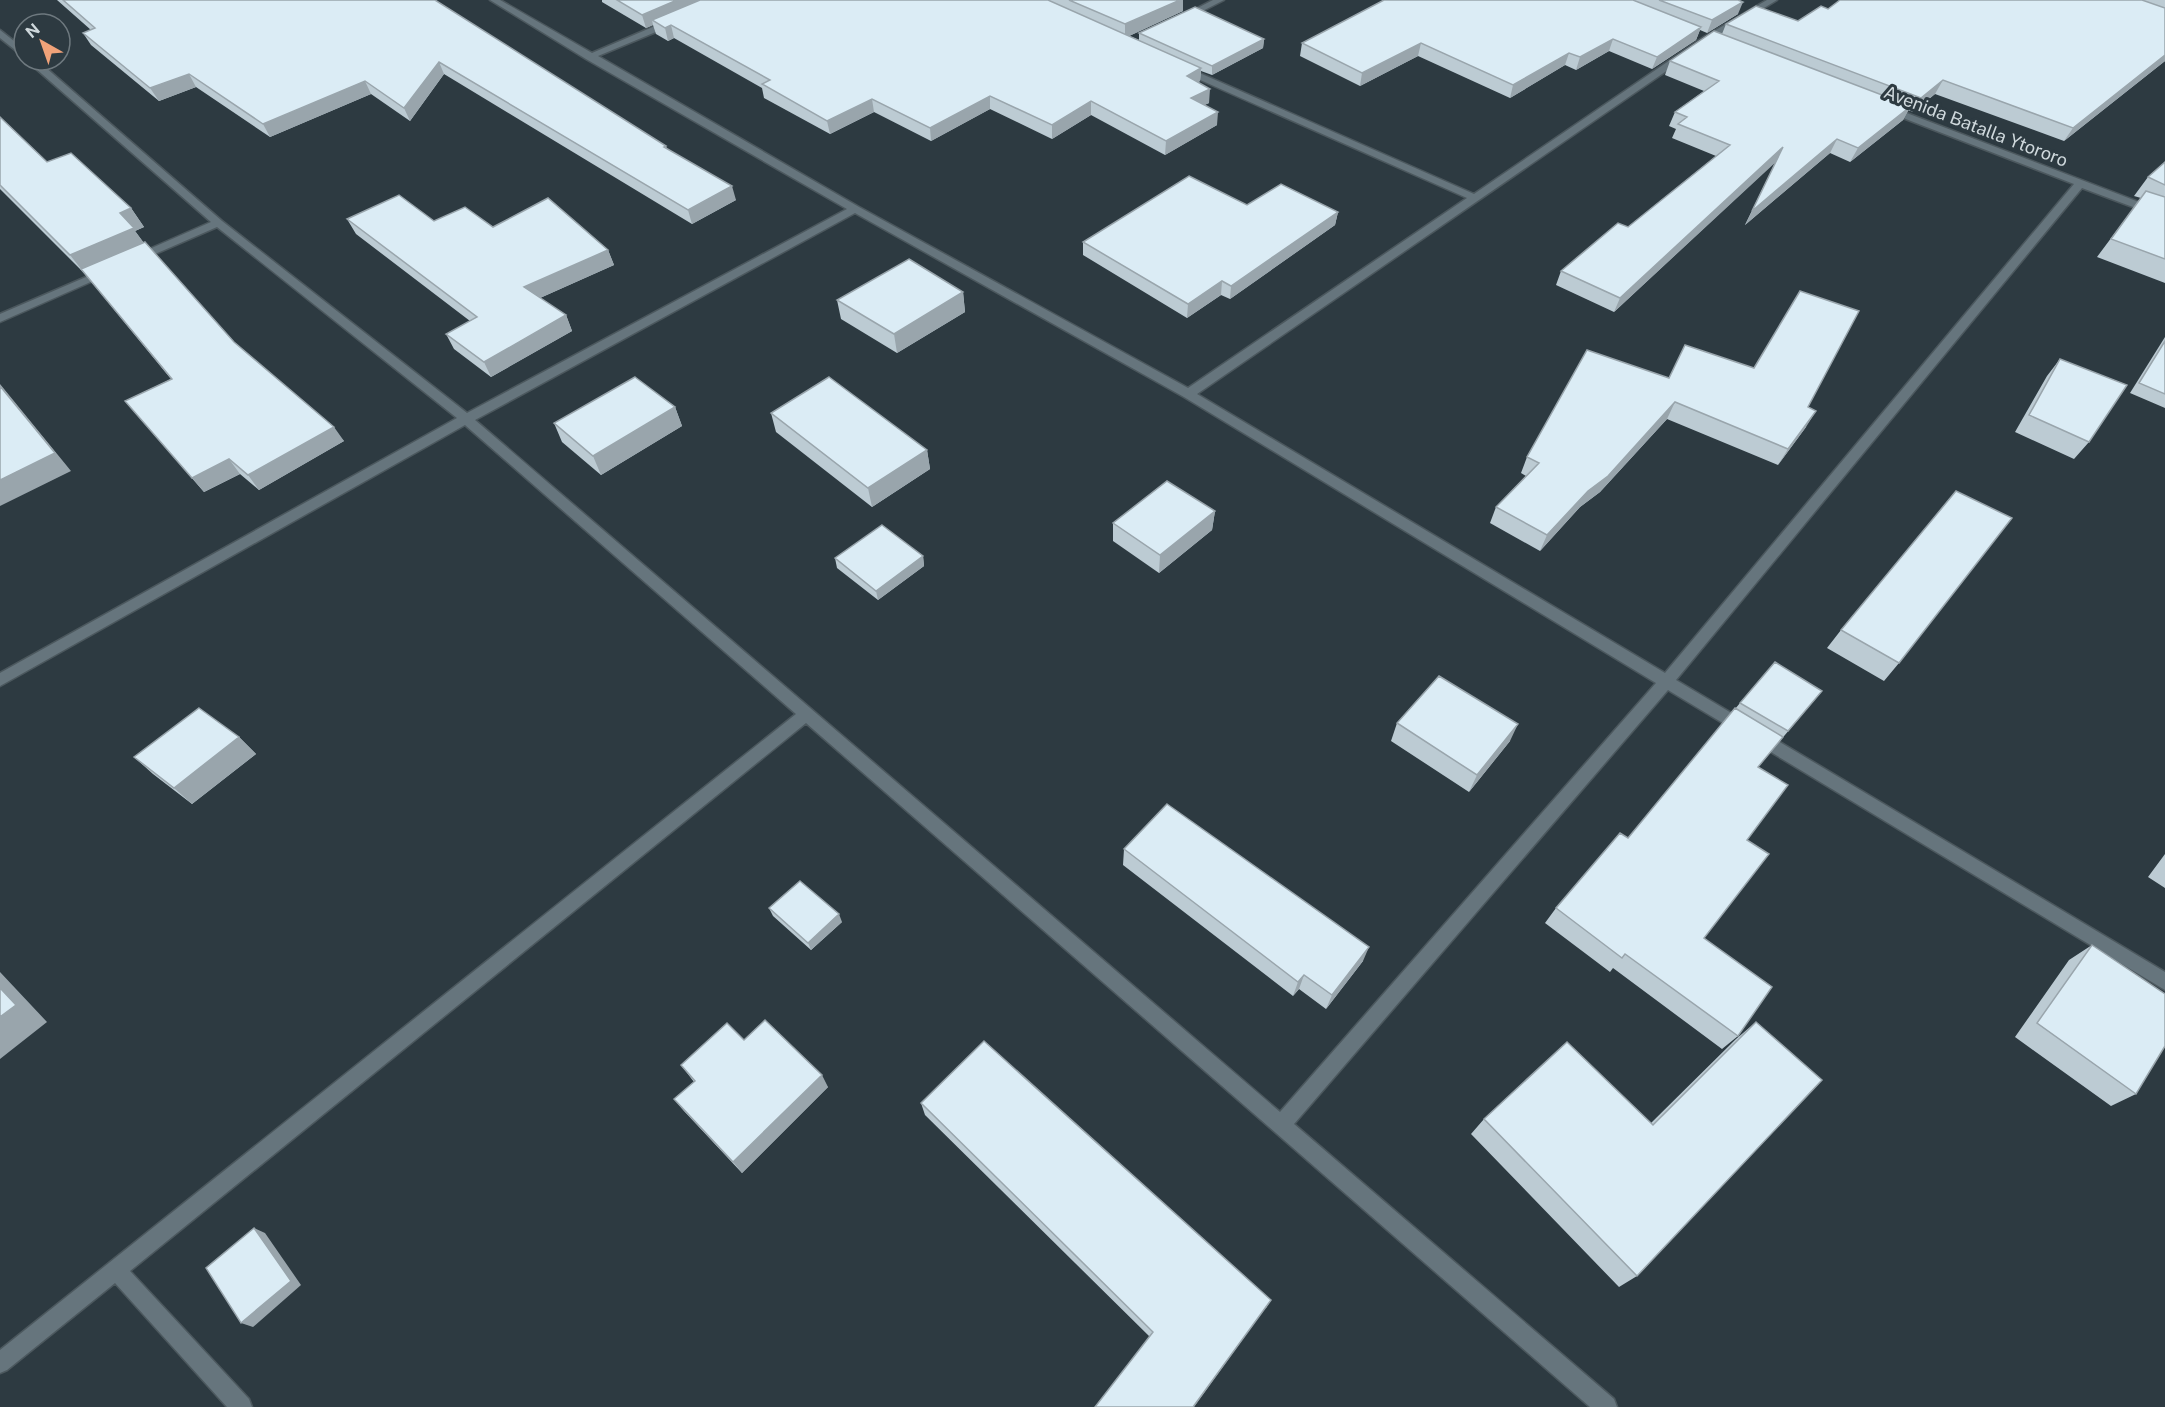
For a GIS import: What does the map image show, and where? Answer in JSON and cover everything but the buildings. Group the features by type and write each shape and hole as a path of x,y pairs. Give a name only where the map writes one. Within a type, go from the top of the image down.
{"street":[{"path":"494,0 589,57 1188,394 2165,982"},
{"path":"1168,24 1220,0"},
{"path":"1188,394 1707,39 1773,0"},
{"path":"589,57 682,17"},
{"path":"0,33 12,44"},
{"path":"1696,35 1718,43"},
{"path":"1170,63 1475,198"},
{"path":"45,72 218,224 466,419 808,713 1280,1126 1606,1407"},
{"name":"Avenida Batalla Ytororo","path":"1882,107 2165,216"},
{"path":"1280,1126 1666,682 2080,184"},
{"path":"0,680 466,419 855,208"},
{"path":"0,318 218,224"},
{"path":"0,1363 808,713"},
{"path":"115,1269 241,1407"}]}
